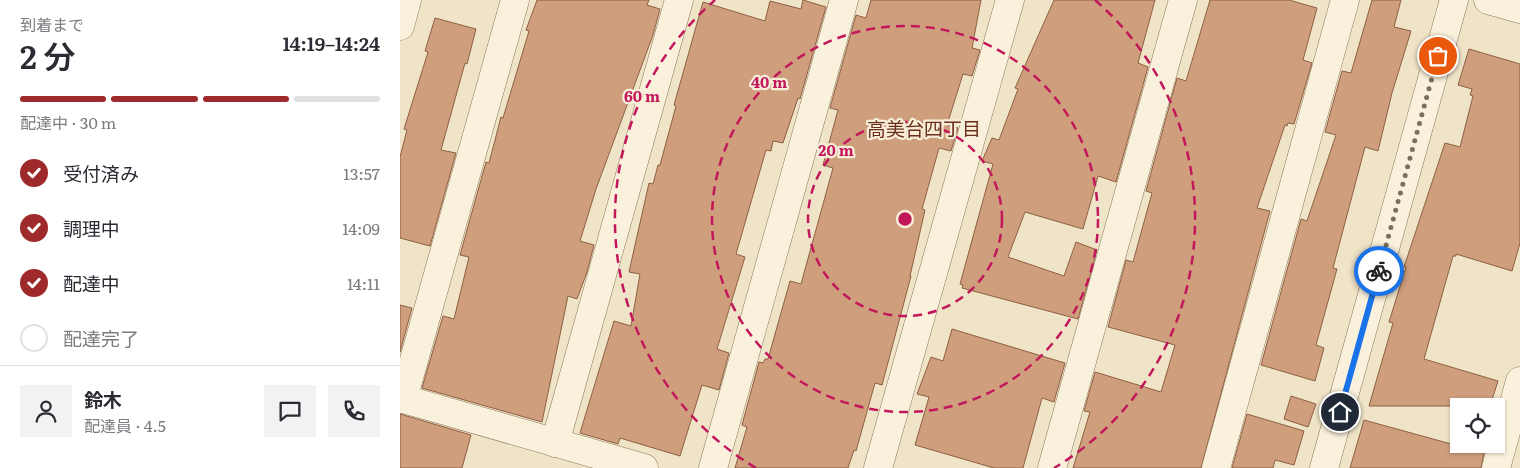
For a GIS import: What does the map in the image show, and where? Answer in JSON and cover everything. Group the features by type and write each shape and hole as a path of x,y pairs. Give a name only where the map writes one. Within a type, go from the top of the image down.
{"street":[{"path":"400,26 407,0"},
{"path":"515,0 402,398 644,468"},
{"path":"555,442 678,0"},
{"path":"713,468 844,0"},
{"path":"878,468 1010,0"},
{"path":"1052,468 1183,0"},
{"path":"1216,468 1345,0"},
{"path":"1324,468 1454,0"},
{"path":"1488,0 1520,9"},
{"path":"1496,468 1520,381"}],"building":[{"path":"537,0 649,0 647,5 660,9 653,35 596,189 580,241 594,245 577,299 568,296 542,422 422,388 443,316 454,319 469,257 460,255 486,162 489,163 501,117 503,118 529,31 526,30"},
{"path":"803,0 826,7 800,99 798,98 783,143 773,141 771,151 766,150 736,254 745,257 717,349 729,353 719,390 702,385 680,456 620,438 618,444 580,433 614,321 631,326 640,274 629,272 649,183 653,184 658,165 660,165 676,106 674,105 703,2 765,21 770,1 801,9"},
{"path":"871,0 981,0 972,48 980,50 972,76 963,74 947,125 958,128 951,151 939,148 922,209 925,210 911,276 882,385 875,383 856,451 854,450 848,468 735,468 747,427 742,425 759,362 763,363 765,359 768,359 790,281 801,284 833,168 823,165 838,110 830,108 856,15 866,18"},
{"path":"1054,0 1155,0 1138,63 1148,67 1116,182 1098,176 1083,229 1025,212 1008,257 1064,276 1076,242 1097,250 1078,319 962,288 963,285 960,284 993,164 982,161 992,138 999,140 1018,89 1015,88"},
{"path":"1210,0 1289,0 1317,8 1303,60 1312,63 1294,124 1288,123 1287,126 1285,125 1257,208 1270,211 1201,468 1073,468 1090,412 1084,411 1095,372 1161,392 1175,345 1108,327 1126,260 1133,262 1152,193 1146,191 1177,78 1186,81"},
{"path":"1372,0 1401,0 1394,27 1411,31 1392,93 1378,151 1365,147 1333,268 1337,269 1316,345 1324,348 1315,381 1261,365 1301,219 1307,221 1336,135 1325,132 1342,71 1351,73"},
{"path":"435,18 476,29 441,150 456,153 430,246 400,238 400,157 407,130 404,129 428,52 425,51"},
{"path":"1469,49 1520,64 1520,243 1512,271 1456,254 1456,256 1453,256 1424,359 1498,381 1493,398 1450,398 1450,406 1369,406 1393,323 1389,322 1406,267 1404,267 1445,143 1460,147 1473,96 1470,95 1472,89 1458,85"},
{"path":"400,305 412,308 400,352"},
{"path":"952,329 1065,363 1054,402 1042,398 1023,468 994,468 915,445 929,397 917,394 931,357 943,361"},
{"path":"1291,396 1316,404 1308,427 1284,419"},
{"path":"400,414 471,435 462,468 400,468"},
{"path":"1247,414 1304,431 1294,465 1275,460 1273,468 1232,468"},
{"path":"1364,420 1450,444 1450,453 1484,453 1481,468 1350,468"}],"way so far":[{"path":"1379,271 1438,56"}],"district":[{"name":"高美台四丁目","path":"924,128"}],"route":[{"path":"1340,412 1379,271"}]}
